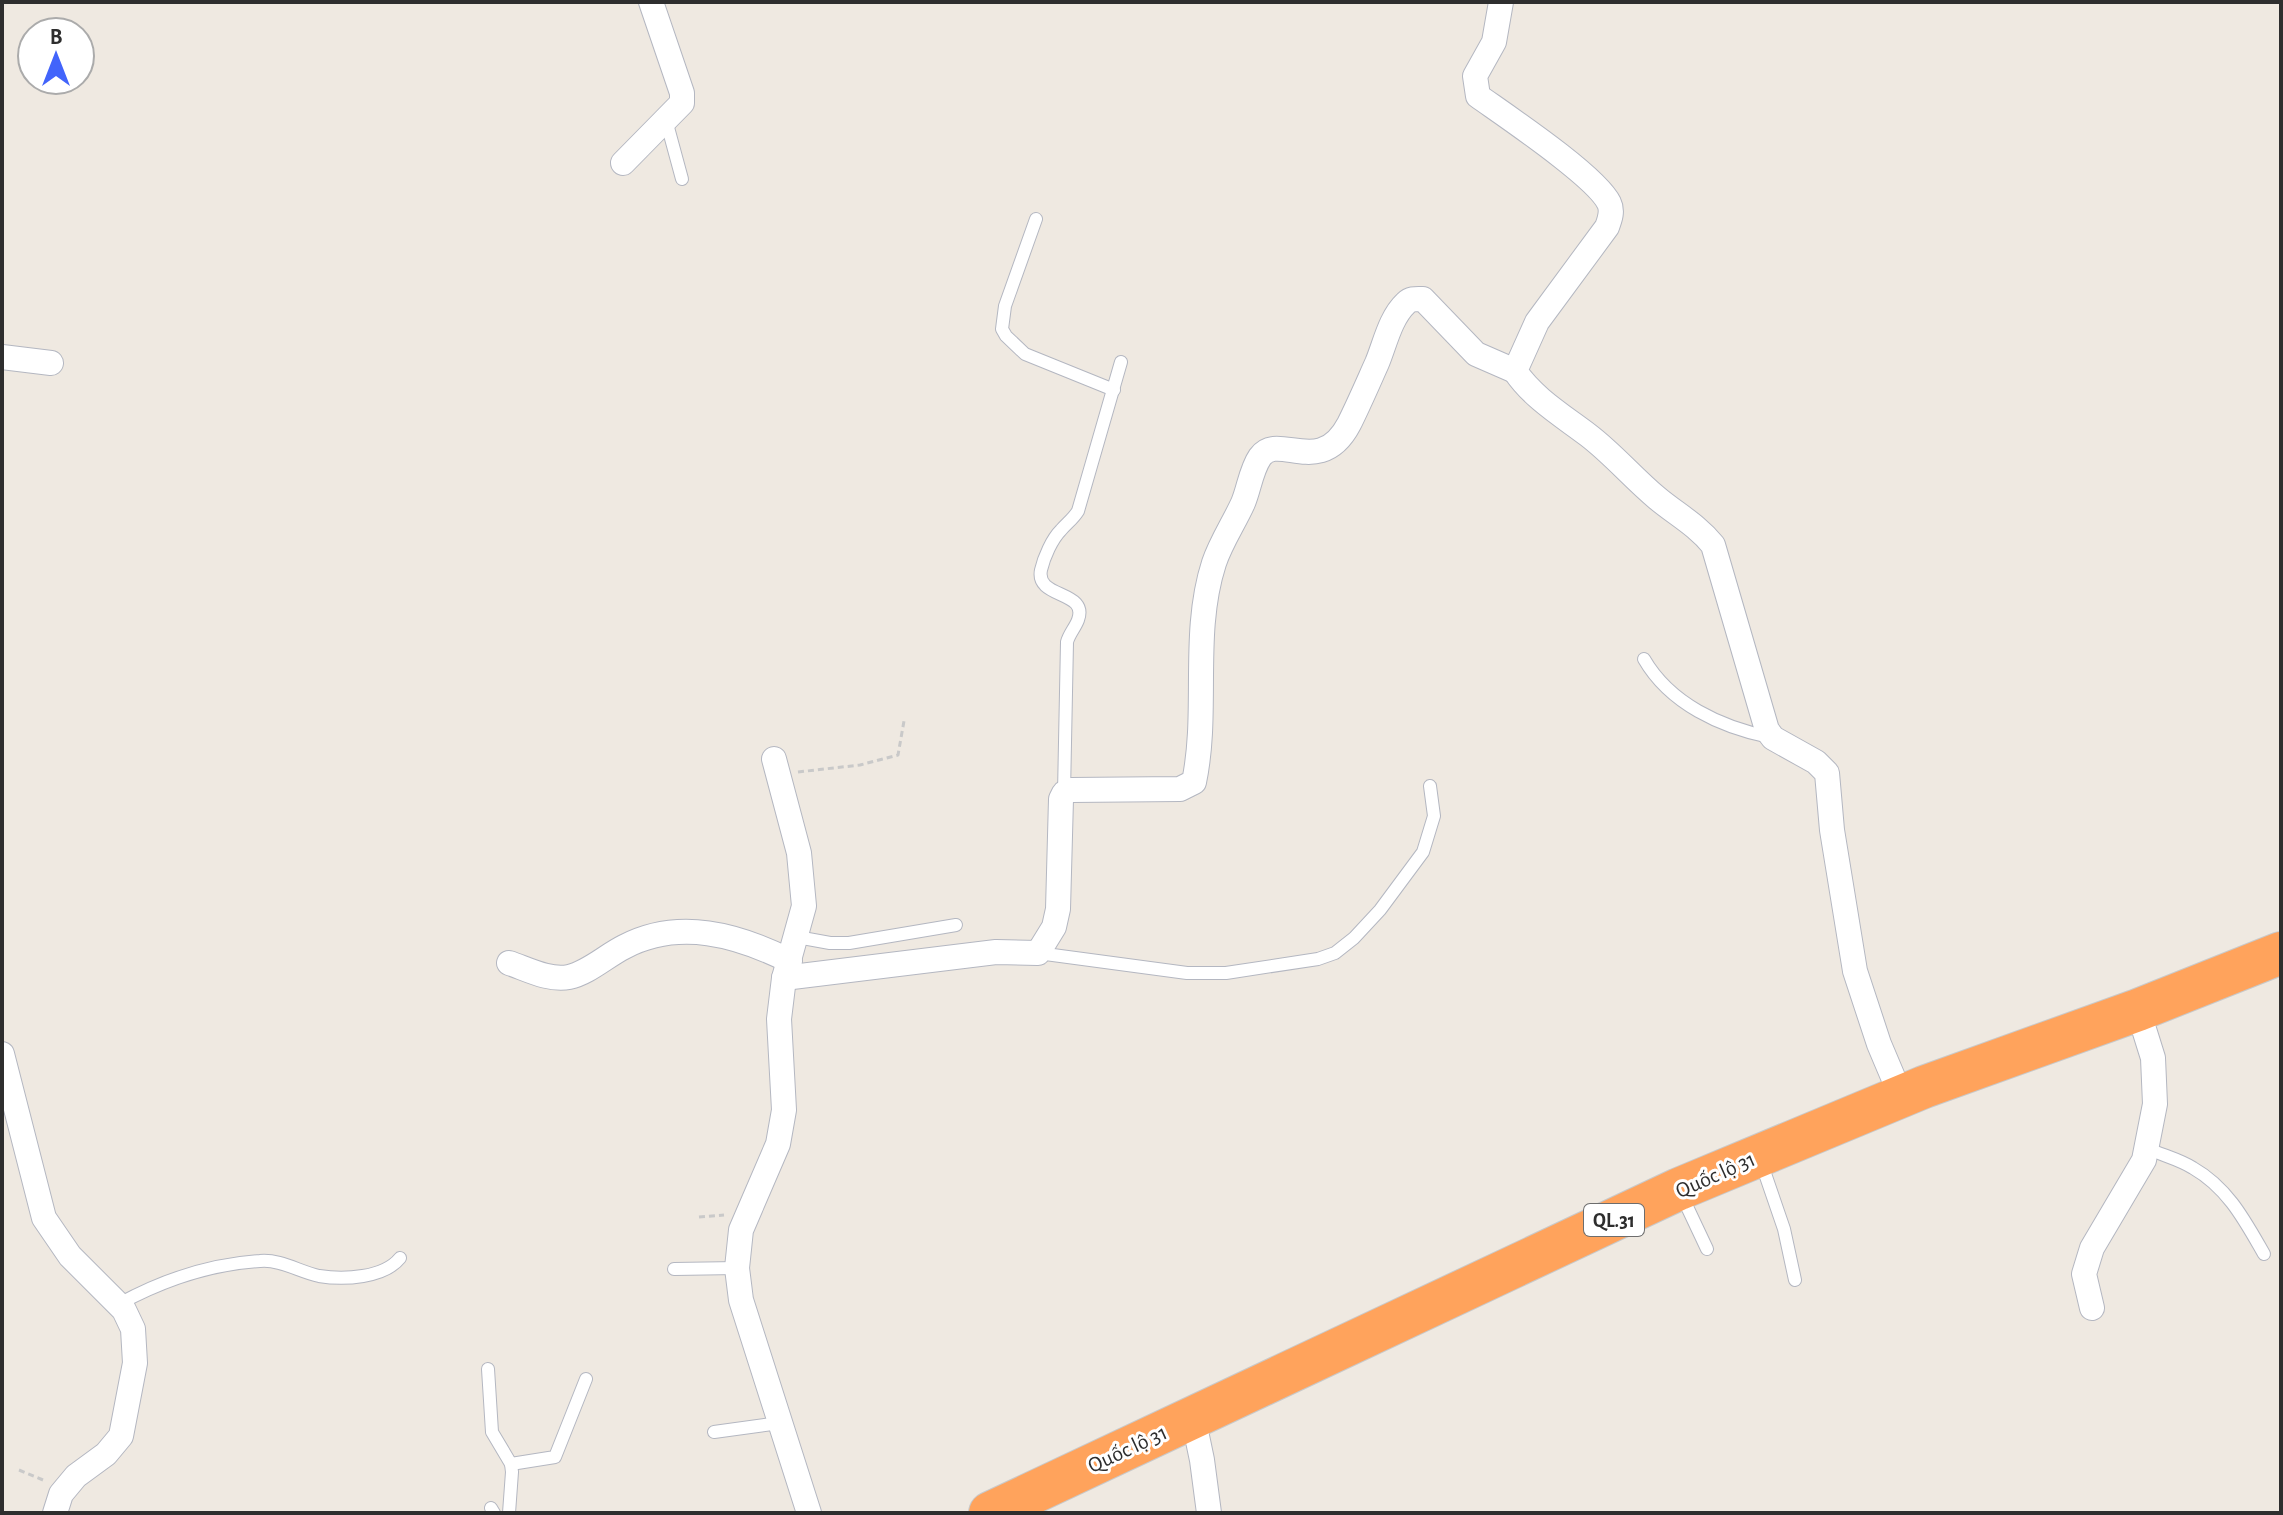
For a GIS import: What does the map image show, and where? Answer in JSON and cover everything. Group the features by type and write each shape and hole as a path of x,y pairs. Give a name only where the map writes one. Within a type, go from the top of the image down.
{"highway":[{"name":"Quốc lộ 31","path":"990,1513 1679,1189 1901,1096 2138,1010 2271,957"}],"street":[{"path":"623,163 679,108 682,93 651,2"},
{"path":"1501,2 1494,42 1475,76 1478,96 1559,155 1594,185 1609,203 1612,214 1607,227 1537,322 1515,371"},
{"path":"509,963 549,976 571,977 626,945 673,931 722,935 755,944 787,970 996,952 1038,953 1054,927 1058,909 1061,799 1064,793 1071,790 1180,789 1194,782 1200,752 1205,612 1214,563 1243,503 1258,461 1271,450 1329,449 1339,439 1378,362 1390,329 1405,304 1423,299 1476,354 1515,371 1545,403 1593,438 1665,505 1700,529 1713,545 1763,722 1773,738 1816,762 1827,773 1832,830 1855,971 1879,1044 1901,1096"},
{"path":"2,357 51,363"},
{"path":"776,766 799,853 804,906 787,970 779,1019 784,1110 778,1144 741,1230 737,1268 741,1300 809,1513"},
{"path":"2092,1308 2084,1274 2092,1248 2144,1160 2155,1104 2153,1058 2138,1010"},
{"path":"2,1054 44,1218 70,1256 119,1304 133,1329 135,1363 127,1419 121,1436 106,1454 76,1476 64,1490 55,1513"},
{"path":"1193,1417 1209,1513"}],"lane":[{"path":"666,120 682,179"},
{"path":"1036,219 1005,306 1002,329 1025,354 1114,390"},
{"path":"1064,793 1067,642 1079,612 1068,596 1052,592 1045,586 1041,571 1058,532 1074,519 1078,511 1121,362"},
{"path":"1644,659 1664,686 1709,718 1740,731 1773,738"},
{"path":"1038,953 1187,973 1213,973 1318,959 1335,953 1380,910 1423,852 1434,816 1430,786"},
{"path":"797,937 849,943 956,925"},
{"path":"2147,1148 2191,1166 2230,1198 2264,1254"},
{"path":"1758,1155 1784,1229 1795,1280"},
{"path":"1679,1189 1707,1249"},
{"path":"119,1304 156,1284 235,1264 264,1260 321,1276 354,1276 382,1272 400,1258"},
{"path":"674,1269 737,1268"},
{"path":"488,1369 492,1432 511,1464 509,1513"},
{"path":"511,1464 555,1457 586,1379"},
{"path":"714,1432 779,1423"}],"path":[{"path":"776,766 860,765 898,755 904,721"},
{"path":"19,1470 64,1490"}]}
